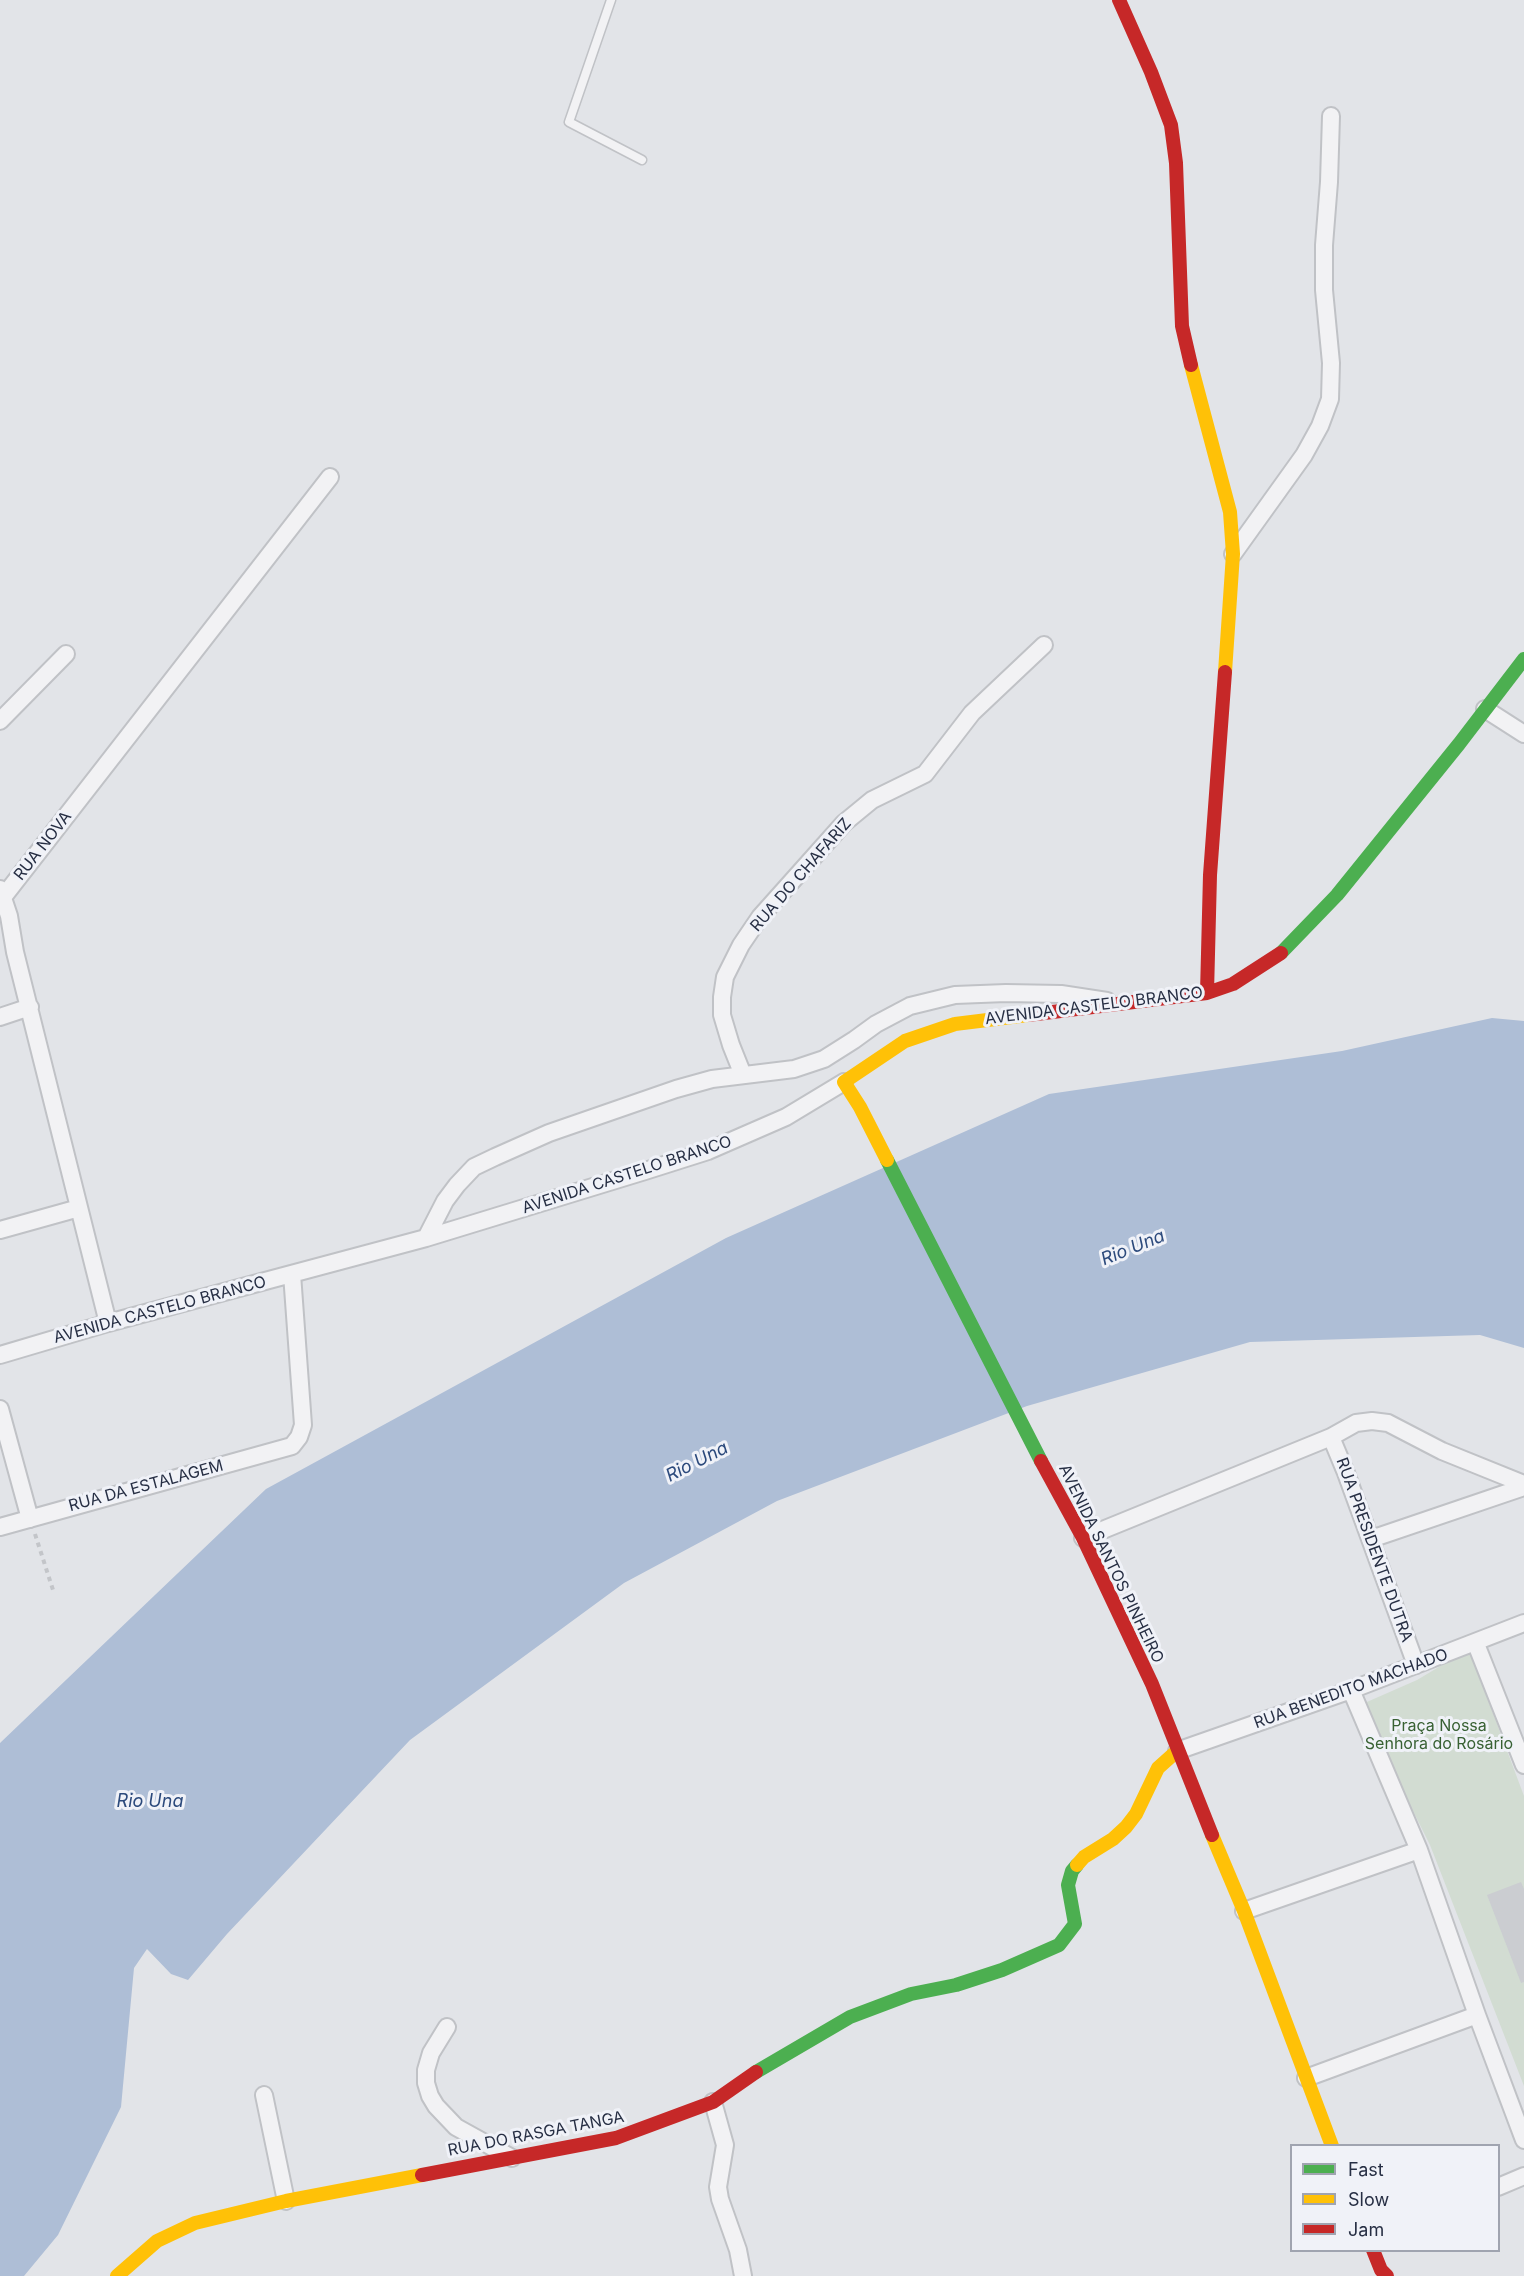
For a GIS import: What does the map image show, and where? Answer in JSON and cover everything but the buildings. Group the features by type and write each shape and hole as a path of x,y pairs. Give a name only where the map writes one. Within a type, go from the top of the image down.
{"street":[{"path":"1119,0 1151,72 1171,125 1176,163 1182,326 1198,396 1215,451 1230,513 1233,554 1210,875 1207,993"},
{"path":"1233,554 1304,455 1320,426 1330,399 1331,363 1324,290 1324,245 1331,116"},
{"name":"RUA NOVA","path":"108,1323 2,893 330,477"},
{"name":"RUA DO CHAFARIZ","path":"743,1075 730,1045 722,1015 722,997 725,977 741,945 760,917 844,823 872,800 925,774 972,713 1044,645"},
{"path":"0,721 66,654"},
{"name":"AVENIDA CASTELO BRANCO","path":"0,1355 108,1323 426,1238 708,1151 786,1117 905,1041 943,1027 993,1018 1120,1005 1207,993 1233,984 1284,951 1337,896 1524,659"},
{"path":"1485,709 1524,734"},
{"name":"AVENIDA CASTELO BRANCO","path":"426,1238 445,1201 474,1167 549,1133 676,1089 712,1079 794,1069 824,1059 876,1024 910,1006 955,995 1032,993 1085,997 1120,1005"},
{"path":"0,1017 30,1007"},
{"name":"AVENIDA SANTOS PINHEIRO","path":"844,1082 860,1107 1044,1467 1083,1538 1152,1684 1177,1751 1244,1911 1332,2144"},
{"path":"0,1230 79,1208"},
{"name":"RUA DA ESTALAGEM","path":"0,1527 292,1446 299,1437 303,1425 292,1274"},
{"path":"0,1409 30,1519"},
{"path":"1331,1437 1356,1423 1372,1421 1388,1423 1442,1451 1524,1486"},
{"name":"RUA PRESIDENTE DUTRA","path":"1083,1538 1331,1437 1371,1539 1416,1665"},
{"path":"1371,1539 1524,1486"},
{"name":"RUA BENEDITO MACHADO","path":"1177,1751 1352,1690 1476,1644 1524,1623"},
{"path":"1476,1644 1524,1765"},
{"path":"1352,1690 1419,1850 1477,2016 1524,2140"},
{"name":"RUA DO RASGA TANGA","path":"117,2276 140,2254 176,2230 231,2213 616,2138 713,2102 750,2076 850,2018 911,1994 956,1984 1002,1970 1059,1945 1075,1924 1068,1885 1072,1871 1084,1857 1113,1839 1126,1827 1136,1814 1158,1768 1177,1751"},
{"path":"1244,1911 1419,1850"},
{"path":"1306,2078 1477,2016"},
{"path":"447,2027 431,2053 426,2070 426,2083 430,2096 436,2106 456,2127 512,2158"},
{"path":"264,2095 286,2201"},
{"path":"713,2102 725,2145 718,2187 743,2276"},
{"path":"1500,2186 1524,2176"},
{"path":"1374,2252 1383,2274"}],"lane":[{"path":"611,0 569,122 642,160"}],"path":[{"path":"30,1519 53,1590"}],"green space":[{"name":"Praça Nossa Senhora do Rosário","path":"1469,1649 1524,1796 1524,2086 1430,1845 1360,1705 1417,1680"}],"water":[{"name":"Rio Una","path":"1492,1018 1524,1021 1524,1348 1480,1335 1250,1342 1027,1406 777,1501 624,1583 410,1740 227,1934 188,1980 171,1974 147,1949 134,1968 121,2107 58,2235 24,2276 0,2276 0,1743 266,1489 726,1238 1049,1094 1342,1051"}],"traffic: fast":[{"path":"1281,953 1337,895 1459,744 1524,659"},
{"path":"887,1160 1041,1461"},
{"path":"756,2072 850,2017 911,1994 956,1985 1002,1970 1059,1945 1075,1924 1068,1885 1072,1871 1077,1865"}],"traffic: slow":[{"path":"1191,365 1230,512 1233,554 1225,672"},
{"path":"887,1160 860,1107 844,1082 905,1041 955,1024 1028,1015"},
{"path":"1077,1865 1084,1857 1113,1839 1126,1827 1136,1814 1158,1768 1177,1751"},
{"path":"1212,1835 1244,1911 1331,2144"},
{"path":"117,2276 157,2241 195,2223 286,2201 422,2175"}],"traffic: jam":[{"path":"1119,0 1151,72 1171,125 1176,163 1182,326 1191,365"},
{"path":"1207,993 1210,875 1225,672"},
{"path":"1028,1015 1207,993 1233,984 1281,953"},
{"path":"1041,1461 1083,1538 1152,1684 1212,1835"},
{"path":"422,2175 616,2138 713,2102 756,2072"},
{"path":"1374,2252 1381,2270 1387,2276"}]}
